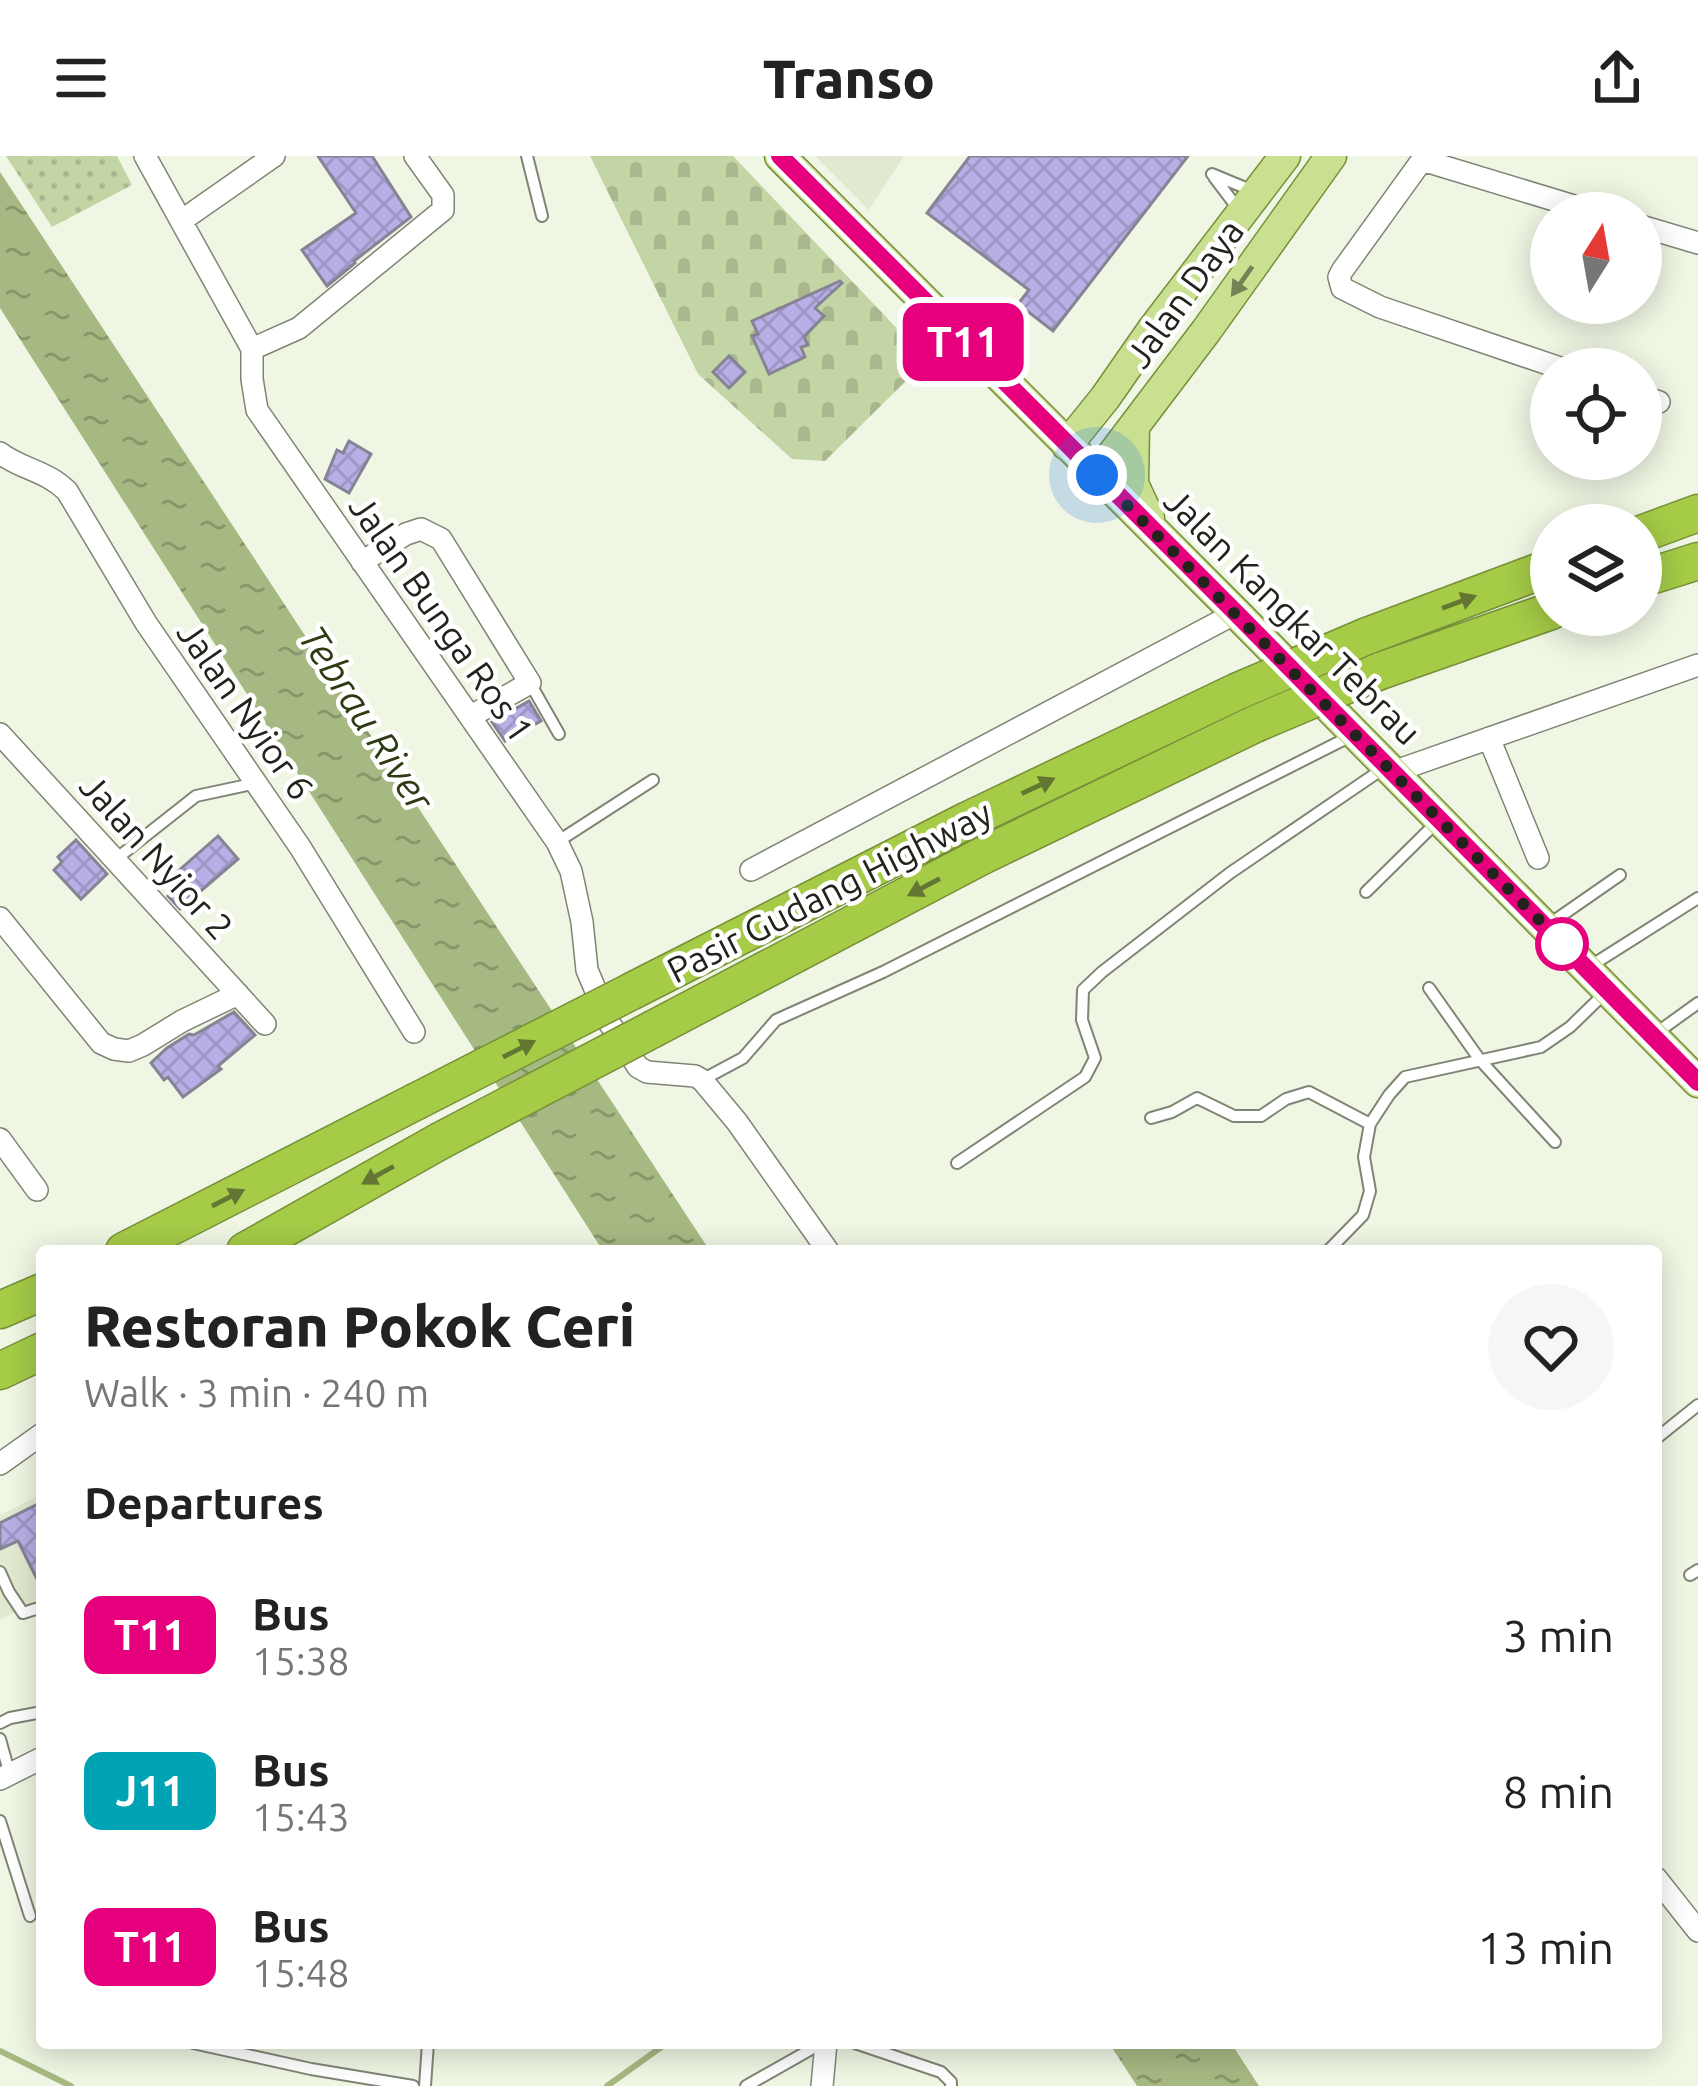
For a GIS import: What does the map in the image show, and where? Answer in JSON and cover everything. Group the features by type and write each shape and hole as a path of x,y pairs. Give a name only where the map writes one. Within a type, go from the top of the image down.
{"highway":[{"path":"1662,526 1698,513"},
{"path":"1662,573 1698,561"},
{"name":"Pasir Gudang Highway","path":"136,1245 968,820 1236,692 1530,575"},
{"name":"Pasir Gudang Highway","path":"256,1245 440,1141 980,857 1255,724 1380,671 1530,617"},
{"path":"0,1310 36,1295"},
{"path":"0,1371 36,1354"}],"main road":[{"name":"Jalan Kangkar Tebrau","path":"780,156 1698,1082"},
{"path":"1288,156 1258,213 1264,224 1274,220 1329,159"},
{"name":"Jalan Daya","path":"1067,445 1288,156"},
{"name":"Jalan Daya","path":"1097,475 1329,159"},
{"path":"1019,397 1056,410 1081,408 1105,398"},
{"path":"1134,426 1133,484 1158,536"}],"street":[{"name":"Jalan Bunga Ros 1","path":"145,156 252,349 256,410 471,716 572,871 587,970 610,1024 638,1067 702,1080"},
{"path":"181,221 274,156"},
{"path":"252,349 299,328 443,210 442,196 415,156"},
{"path":"1530,358 1380,307 1342,289 1339,277 1423,158 1531,192"},
{"path":"1662,233 1698,244"},
{"name":"Jalan Nyior 6","path":"0,453 54,478 67,490 146,623 300,848 414,1032"},
{"path":"362,562 392,541 421,529 441,539 530,683 471,716"},
{"path":"752,869 1236,613"},
{"path":"1390,769 1698,664"},
{"name":"Jalan Nyior 2","path":"0,734 265,1024"},
{"path":"1489,738 1538,858"},
{"path":"0,918 101,1043 114,1049 129,1051 238,994"},
{"path":"702,1080 824,1245"},
{"path":"0,1139 37,1190"},
{"path":"0,1464 36,1438"},
{"path":"5,1777 36,1761"},
{"path":"1662,1888 1698,1931"},
{"path":"822,2086 824,2049"}],"lane":[{"path":"527,156 542,215"},
{"path":"530,683 559,734"},
{"path":"702,1080 743,1058 776,1020 883,972 1355,734"},
{"path":"957,1163 1085,1077 1095,1058 1082,1020 1083,990 1102,971 1230,873 1390,769"},
{"path":"556,842 653,780"},
{"path":"116,859 196,796 257,783"},
{"path":"1366,892 1439,819"},
{"path":"1545,927 1621,875"},
{"path":"1334,1245 1363,1215 1370,1191 1364,1156 1370,1124 1405,1077 1541,1047 1570,1027 1597,979 1698,898"},
{"path":"1430,988 1480,1060 1555,1142"},
{"path":"1653,1036 1698,1003"},
{"path":"1151,1118 1197,1098 1234,1116 1261,1116 1286,1099 1309,1092 1370,1124"},
{"path":"1662,1434 1698,1405"},
{"path":"0,1572 23,1613 36,1609"},
{"path":"0,1723 36,1713"},
{"path":"0,1739 5,1777"},
{"path":"0,1820 29,1916"},
{"path":"220,2049 413,2086"},
{"path":"424,2086 427,2049"},
{"path":"746,2086 813,2049"},
{"path":"873,2049 940,2072 951,2086"}],"shaded area":[{"path":"815,156 904,156 869,210"},
{"path":"36,1497 36,1601 0,1620 0,1515"}],"green space":[{"path":"6,156 117,156 132,185 52,227"},
{"path":"590,156 733,156 927,360 825,461 792,459 698,374"}],"water":[{"path":"0,172 706,1245 599,1245 0,308"},
{"path":"1113,2049 1235,2049 1259,2086 1137,2086"}],"building":[{"path":"318,156 372,156 411,217 327,286 302,250 356,213"},
{"path":"970,156 1188,156 1053,331 1018,304 1029,290 927,213"},
{"path":"840,281 815,308 824,316 804,337 805,357 769,374 752,336 758,334 752,321"},
{"path":"729,356 745,372 729,388 713,372"},
{"path":"349,441 371,454 349,493 325,479 337,450 343,453"},
{"path":"529,701 541,721 505,741 492,722"},
{"path":"218,836 238,859 180,909 168,896 174,890 167,881"},
{"path":"76,840 107,874 81,899 54,870 62,862 58,857"},
{"path":"234,1012 255,1035 183,1097 151,1063 189,1034"},
{"path":"36,1505 36,1577 18,1541 0,1549 0,1523"}],"waterway":[{"path":"607,2086 659,2049"},
{"path":"0,2051 71,2086"}],"bus line":[{"name":"T11","path":"780,156 1698,1082"}],"route":[{"path":"1097,475 1566,947 1562,944"}],"water label":[{"name":"Tebrau River","path":"367,718"}]}
